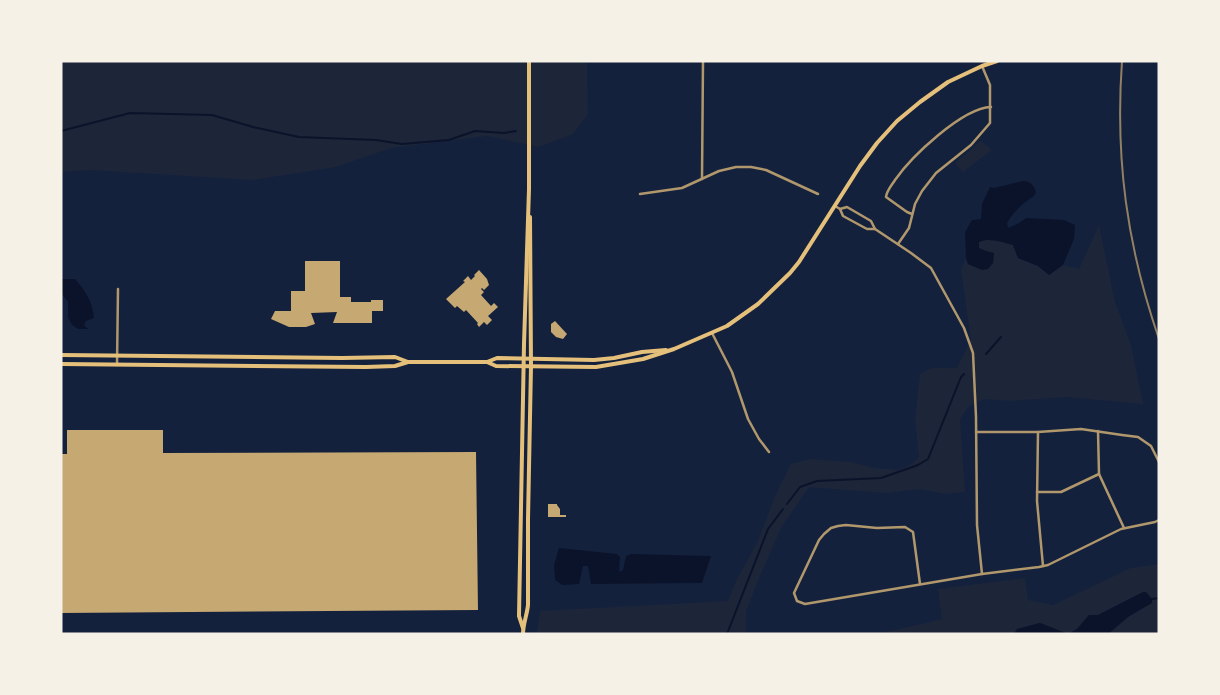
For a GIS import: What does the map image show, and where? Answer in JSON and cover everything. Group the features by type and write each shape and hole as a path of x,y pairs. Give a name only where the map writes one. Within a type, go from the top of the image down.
{"main road":[{"path":"523,628 519,616 529,190 529,61"},
{"path":"487,362 496,366 596,367 643,359 674,349 727,326 758,304 790,273 799,262 860,166 877,143 897,122 920,102 948,82 997,61"},
{"path":"523,634 528,605 528,476 531,366 529,190"},
{"path":"61,364 366,367 395,366 408,362 487,362 497,358 594,360 674,349"},
{"path":"61,355 395,357 408,362"}],"street":[{"path":"702,179 703,61"},
{"path":"898,244 909,228 915,204 922,191 936,174 971,145 988,126 991,107 990,85 982,66"},
{"path":"913,214 907,212 886,197 887,192 897,177 919,152 946,129 960,119 983,108 991,107"},
{"path":"640,194 682,188 719,172 736,167 751,167 766,170 818,194"},
{"path":"835,206 840,209 843,216 867,229 875,229"},
{"path":"840,209 847,207 871,222 875,229 931,268 964,328 973,353 977,525 982,574"},
{"path":"117,365 118,289"},
{"path":"712,333 732,372 748,419 769,452"},
{"path":"976,432 1038,432 1081,429 1098,431 1138,438 1151,446 1159,462"},
{"path":"1098,431 1099,474 1124,528"},
{"path":"1038,432 1037,492 1043,566"},
{"path":"1037,492 1061,492 1099,474"},
{"path":"920,584 913,532 905,527 877,528 846,525 831,528 819,540 794,593 797,601 805,604 982,574 1043,566 1124,528 1159,520"}],"shaded area":[{"path":"61,61 587,61 588,114 573,134 539,147 487,136 391,148 336,167 253,180 90,170 61,172"},
{"path":"981,141 992,150 963,172 955,163"},
{"path":"1023,181 1031,184 1036,192 1033,197 1012,215 1007,223 1008,228 1026,218 1064,220 1075,225 1074,239 1063,265 1049,275 1038,266 1018,258 1013,245 991,240 979,242 979,248 994,253 993,263 988,269 982,270 968,264 965,232 972,220 981,219 982,204 990,187 994,188"},
{"path":"1099,225 1115,302 1131,345 1143,404 1067,397 1010,401 984,399 968,407 960,419 965,492 945,494 920,489 884,493 809,487 782,526 759,578 746,611 746,634 537,634 540,611 728,601 737,579 757,543 775,496 791,464 811,459 850,462 874,468 898,470 910,465 919,457 915,418 920,374 932,368 957,368 971,340 961,270 966,258 968,264 993,263 994,253 979,248 979,242 991,240 1013,245 1018,258 1038,266 1049,275 1063,265 1079,269"},
{"path":"61,279 75,279 88,297 94,318 86,321 84,325 88,329 78,329 72,325 68,317 68,302 62,294 61,298"},
{"path":"559,548 617,554 620,557 619,572 623,570 626,556 631,554 711,556 702,583 591,584 588,566 583,566 579,584 562,585 555,580 554,565"},
{"path":"1159,564 1159,634 1108,634 1128,617 1146,592 1143,592 1098,615 1089,615 1077,629 1068,634 1040,623 1017,629 1014,634 878,634 942,619 938,589 1025,578 1028,600 1053,605 1131,568"},
{"path":"1143,592 1146,592 1152,599 1152,603 1128,617 1108,634 1068,634 1077,629 1089,615 1098,615"},
{"path":"1040,623 1068,634 1014,634 1017,629"}],"building":[{"path":"305,261 340,261 340,297 351,297 351,302 383,300 383,311 372,311 372,323 333,323 337,312 311,313 315,324 306,327 289,327 271,319 275,311 291,311 291,291 305,291"},
{"path":"479,270 487,279 489,285 484,290 481,289 484,292 481,295 491,306 494,303 498,307 488,316 492,320 487,325 484,322 479,327 478,323 466,310 464,312 457,306 455,308 446,299 465,282 463,281 468,276 471,280"},
{"path":"555,321 567,334 563,339 556,337 551,332 551,324"},
{"path":"67,430 163,430 163,453 476,452 478,610 61,613 61,454 67,454"},
{"path":"548,504 557,504 560,509 560,515 566,515 566,517 548,517"}],"waterway":[{"path":"61,131 130,113 212,115 253,127 299,137 376,140 402,144 449,140 475,131 504,133 516,131"},
{"path":"986,354 1001,337"},
{"path":"787,504 800,487 817,481 881,478 918,465 928,459 961,377 964,374"},
{"path":"727,634 768,529 783,509"},
{"path":"1152,599 1159,598"}],"railway":[{"path":"1122,61 1120,133 1126,202 1139,270 1159,339"}]}
